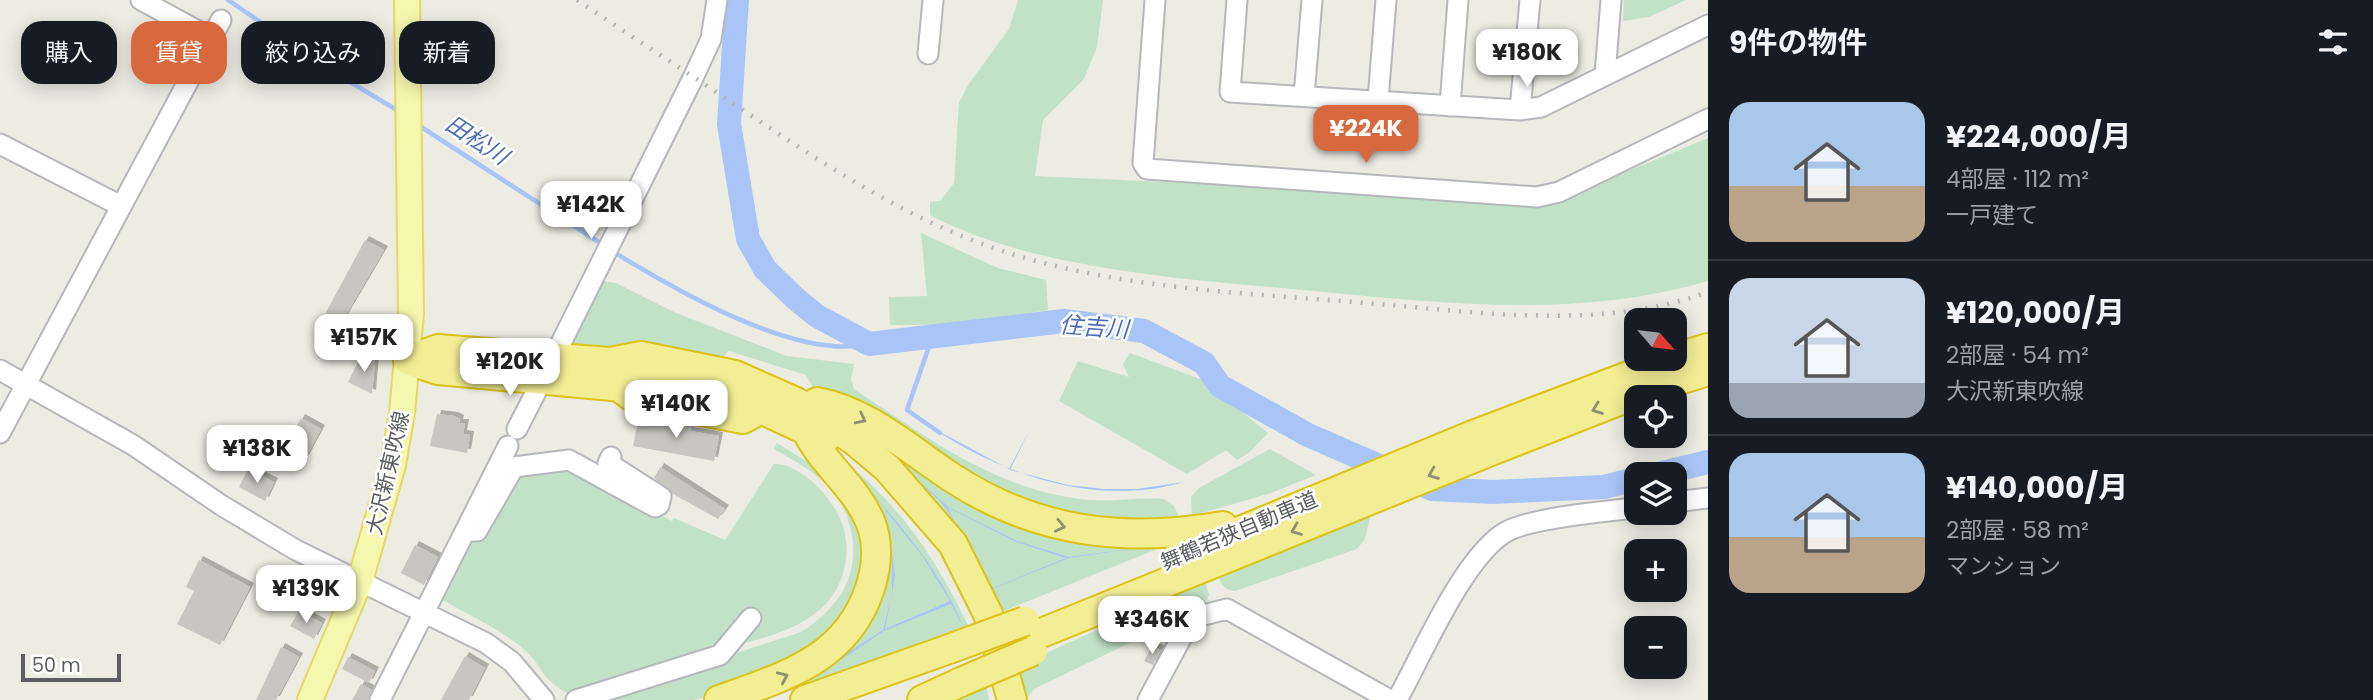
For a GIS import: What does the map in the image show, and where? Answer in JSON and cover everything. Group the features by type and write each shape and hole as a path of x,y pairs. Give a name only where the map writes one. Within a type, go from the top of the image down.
{"highway":[{"name":"舞鶴若狭自動車道","path":"1687,354 1708,348"},
{"path":"408,360 438,349 613,373 641,356 735,375 760,398 864,467 893,495 930,540 954,577 972,616 996,700"},
{"name":"舞鶴若狭自動車道","path":"863,700 1254,547 1348,497 1485,442 1645,371"},
{"name":"舞鶴若狭自動車道","path":"1485,442 1708,371"},
{"path":"613,373 634,398 743,419 760,398"},
{"path":"760,398 824,403 857,417 962,484 1044,523 1146,535 1191,531 1274,516"},
{"path":"796,402 855,440 887,468 953,544 988,614 1012,700"},
{"path":"719,700 786,677 827,652 852,628 866,602 875,564 875,536 870,520 816,450 806,430"},
{"name":"舞鶴若狭自動車道","path":"1029,636 1274,516 1348,497"},
{"path":"922,700 955,666"},
{"name":"舞鶴若狭自動車道","path":"804,700 955,666"}],"main road":[{"name":"大沢新東吹線","path":"310,700 360,581 394,465 408,360 411,314 407,0"}],"street":[{"path":"141,0 180,21"},
{"path":"558,349 601,268 711,39 717,0"},
{"path":"928,54 933,0"},
{"path":"1155,0 1143,163 1147,169 1537,197 1559,192 1708,119"},
{"path":"1237,0 1230,92 1520,110 1541,107 1708,25"},
{"path":"1304,96 1312,0"},
{"path":"1378,100 1386,0"},
{"path":"1450,106 1458,0"},
{"path":"1520,110 1531,0"},
{"path":"1605,75 1611,0"},
{"path":"0,433 186,84"},
{"path":"0,144 120,205"},
{"path":"0,370 133,445 221,505 296,550 425,612 498,651 512,662 544,700"},
{"path":"380,700 539,386"},
{"path":"465,531 477,531 514,467 569,460 655,507 659,505 661,497 608,463 611,457"},
{"path":"1687,501 1708,498"},
{"path":"1397,700 1470,568 1506,531 1553,519 1624,510"},
{"path":"1148,700 1192,618 1227,609 1391,700"},
{"path":"576,700 720,655 751,618"}],"green space":[{"path":"1018,0 1103,0 1097,47 1084,79 1043,120 1035,176 1558,200 1708,138 1708,281 1605,301 1553,305 1449,303 1248,285 1106,268 1013,248 969,233 930,215 930,202 940,201 954,183 959,102 970,82 1009,29"},
{"path":"1624,0 1686,0 1649,17 1623,21"},
{"path":"921,233 998,268 1046,280 1048,310 954,325 890,325 889,297 927,296"},
{"path":"602,281 616,283 676,313 787,356 854,364 851,379 854,389 965,460 994,474 1056,495 1089,500 1164,499 1174,506 1180,519 1088,521 1005,497 814,389 806,375 729,351 714,365 613,347 567,351"},
{"path":"1130,353 1203,380 1268,433 1249,453 1237,460 1226,450 1187,474 1059,401 1078,361 1129,377 1123,364"},
{"path":"859,429 957,492 1172,543 996,614"},
{"path":"777,443 811,464 842,491 867,540 860,595 820,646 733,688 695,700 591,700 801,632 837,599 851,572 853,557 853,540 846,513 832,490 822,481 774,449"},
{"path":"1270,449 1316,475 1271,493 1192,516 1191,497 1199,488"},
{"path":"774,464 791,468 808,478 833,506 845,533 846,562 836,590 817,612 794,627 567,693 547,678 531,656 515,642 439,598 470,539 480,542 516,474 567,465 672,521 674,518 725,540"},
{"path":"850,466 887,501 918,539 968,625 775,696 741,700 774,688 877,591 847,469"},
{"path":"1372,508 1365,539 1357,549 1235,591 1224,586 1217,575"},
{"path":"1205,581 1209,595 1202,608 1034,689 1026,700 1020,700 1013,668"},
{"path":"985,680 989,700 943,700"}],"water":[{"path":"929,426 1001,465 958,444"},
{"path":"1030,429 1011,469 1009,468"},
{"path":"873,441 950,508 1017,541 1069,557 1137,548 1069,558 992,589 973,553 993,588 1066,558 1016,542 947,507 954,520 940,501"},
{"path":"1022,473 1068,485 1104,489 1137,489 1184,482 1151,489 1117,491 1084,489 1051,482"},
{"path":"857,475 902,528 930,565 954,605 963,627 951,604 884,631 824,671 805,680 883,630 890,600 885,629 950,601 923,557 886,511 888,529 885,509"},
{"path":"892,554 895,576 892,592"}],"building":[{"path":"365,240 384,250 340,325 324,316"},
{"path":"362,354 375,360 372,394 348,382"},
{"path":"437,414 454,416 460,419 459,423 465,423 463,434 470,435 467,453 430,446"},
{"path":"301,418 321,429 305,459 285,448"},
{"path":"638,421 668,427 669,422 691,426 690,431 719,436 714,461 633,446"},
{"path":"660,467 725,509 718,519 673,494 654,478"},
{"path":"248,469 274,482 265,501 239,487"},
{"path":"415,545 438,557 424,585 401,573"},
{"path":"199,560 250,587 220,645 177,624 194,591 186,587"},
{"path":"299,611 322,623 314,639 290,626"},
{"path":"1152,646 1161,650 1153,665 1144,661"},
{"path":"281,647 299,657 276,700 256,700"},
{"path":"465,656 485,668 469,700 441,700"},
{"path":"348,657 375,671 369,683 342,669"},
{"path":"361,684 372,690 368,700 352,700"}],"waterway":[{"name":"田松川","path":"228,0 337,74 400,112"},
{"name":"住吉川","path":"737,0 729,124 748,239 765,269 817,316 869,344 1064,321 1144,331 1204,363 1220,386 1308,435 1432,489 1493,492 1604,487 1624,482"},
{"name":"田松川","path":"418,125 605,246"},
{"name":"田松川","path":"612,251 701,302 772,332 807,342 840,346 869,344"},
{"path":"933,335 907,410 940,433"},
{"name":"住吉川","path":"1687,467 1708,462"}],"railway":[{"path":"577,0 856,183 954,233 1036,261 1086,273 1186,288 1509,315 1590,315 1630,311 1670,304 1708,292"}]}
